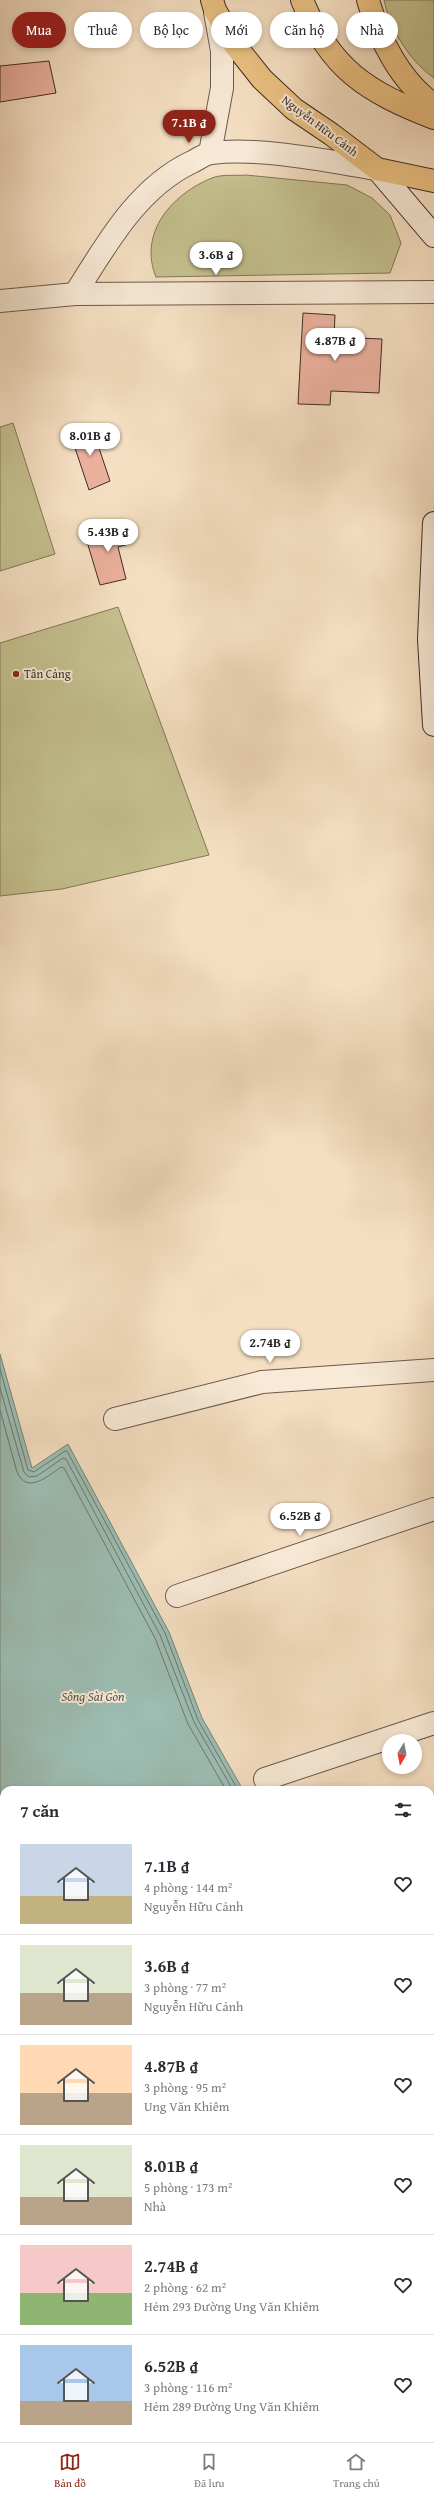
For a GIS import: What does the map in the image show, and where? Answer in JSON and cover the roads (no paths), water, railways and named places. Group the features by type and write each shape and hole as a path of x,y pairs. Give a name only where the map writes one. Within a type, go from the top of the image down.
{"main road":[{"path":"302,0 311,22 327,49 348,72 397,104 434,118"},
{"path":"368,0 392,58 422,96 434,104"},
{"name":"Nguyễn Hữu Cảnh","path":"214,5 235,45 262,79 294,109 331,134 377,170"},
{"path":"377,170 434,181"}],"street":[{"path":"210,153 222,88 222,51 214,5"},
{"path":"75,294 110,237 153,188 176,169 210,153 253,152 377,170 434,236"},
{"path":"0,301 75,294 434,292"},
{"path":"434,523 429,639 434,721"},
{"path":"116,1419 262,1382 434,1370"},
{"path":"177,1596 434,1509"},
{"path":"265,1779 434,1723"}],"water":[{"name":"Sông Sài Gòn","path":"0,1354 32,1468 68,1444 169,1632 202,1718 241,1786 0,1786"}],"place":[{"name":"Tân Cảng","path":"16,674"}]}
